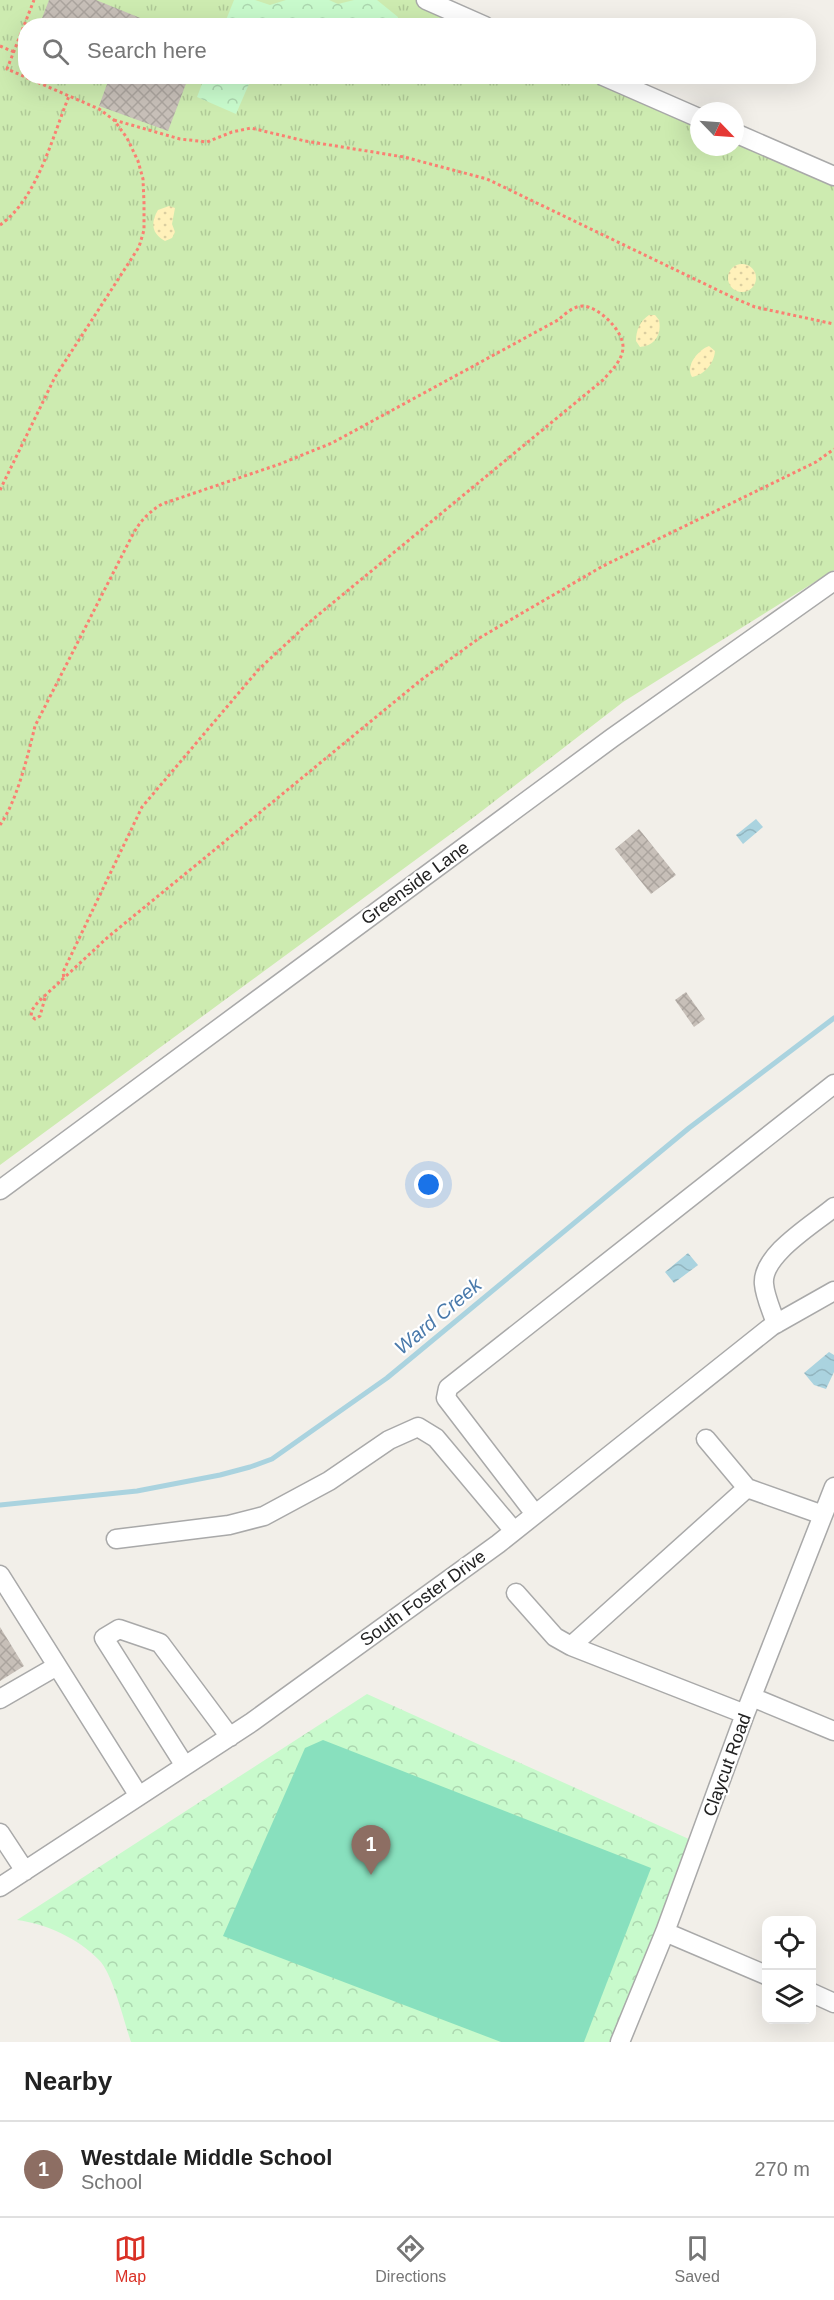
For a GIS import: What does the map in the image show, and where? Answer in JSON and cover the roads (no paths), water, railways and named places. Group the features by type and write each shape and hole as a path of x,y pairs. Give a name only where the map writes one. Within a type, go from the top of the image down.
{"street":[{"path":"426,0 467,18"},
{"path":"621,84 690,114"},
{"path":"744,137 834,176"},
{"name":"Greenside Lane","path":"0,1190 612,738 834,581"},
{"path":"535,1514 446,1398 448,1388 834,1084"},
{"path":"776,1324 764,1282 767,1268 778,1251 834,1207"},
{"name":"South Foster Drive","path":"0,1887 230,1737 514,1531 776,1324 834,1291"},
{"path":"116,1539 230,1525 264,1516 329,1481 389,1440 418,1427 436,1438 514,1531"},
{"path":"706,1439 747,1488 823,1515"},
{"name":"Claycut Road","path":"620,2042 665,1932 745,1714 834,1487"},
{"path":"571,1646 747,1488"},
{"path":"0,1575 139,1796"},
{"path":"516,1593 555,1637 571,1646 745,1714"},
{"path":"185,1766 104,1638 119,1629 160,1643 230,1737"},
{"path":"0,1699 57,1666"},
{"path":"752,1697 834,1731"},
{"path":"0,1833 25,1871"},
{"path":"665,1932 762,1973"},
{"path":"816,1996 834,2003"}],"water":[{"path":"756,819 763,827 743,844 736,835"},
{"path":"688,1253 698,1265 674,1283 665,1272"},
{"path":"829,1352 834,1355 834,1372 826,1389 814,1385 804,1373"}],"waterway":[{"name":"Ward Creek","path":"0,1505 137,1491 220,1475 272,1459 387,1378 689,1128 834,1018"}],"place":[{"name":"Westdale Middle School","path":"371,1875"}]}
